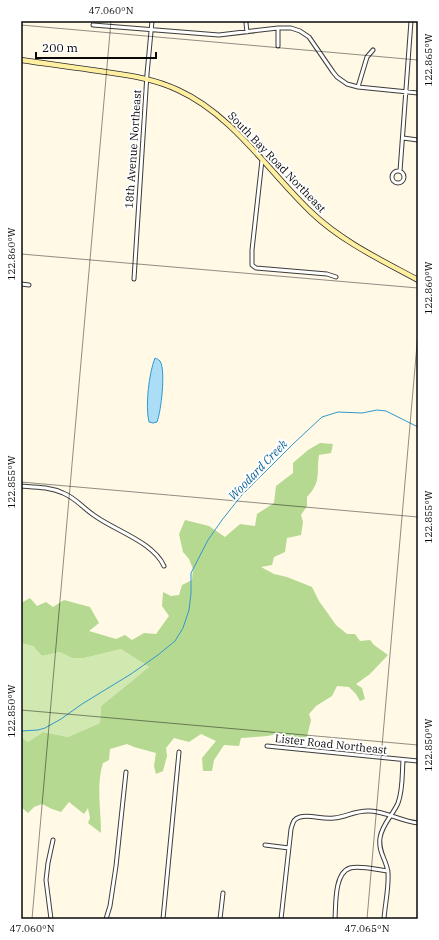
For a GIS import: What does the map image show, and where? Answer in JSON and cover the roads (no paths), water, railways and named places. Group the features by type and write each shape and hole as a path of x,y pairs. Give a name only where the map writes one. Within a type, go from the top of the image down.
{"street":[{"name":"18th Avenue Northeast","path":"134,279 152,21"},
{"path":"400,171 411,21"},
{"path":"246,23 247,32"},
{"path":"94,24 219,35 278,28 296,29 312,42 337,77 347,84 358,87 418,93"},
{"path":"278,28 278,46"},
{"path":"358,87 367,57 373,50"},
{"name":"South Bay Road Northeast","path":"21,60 147,79 178,90 226,121 311,212 330,228 362,250 418,280"},
{"path":"403,138 418,140"},
{"path":"262,160 252,250 252,265 256,268 327,274 336,278"},
{"path":"21,284 29,285"},
{"path":"21,486 54,489 69,496 103,522 146,546 158,557 164,566"},
{"name":"Lister Road Northeast","path":"267,746 418,761"},
{"path":"163,919 179,752"},
{"path":"384,919 388,871 380,852 380,836 383,827 395,811 400,797 403,760"},
{"path":"106,919 110,906 115,873 126,772"},
{"path":"281,919 289,848 293,822 295,819 304,816 333,819 359,811 379,812 407,822 418,823"},
{"path":"51,919 46,880 53,840"},
{"path":"265,846 289,848"},
{"path":"335,919 338,887 344,872 350,868 388,871"},
{"path":"220,919 223,893"}],"water":[{"path":"155,358 160,361 162,366 163,382 159,417 157,422 153,423 149,422 147,407 148,390"}],"waterway":[{"name":"Woodard Creek","path":"21,731 45,728 61,719 82,704 131,674 175,641 183,628 189,610 191,573 208,540 241,496 322,417 338,412 362,413 377,410 386,411 418,427"}]}
